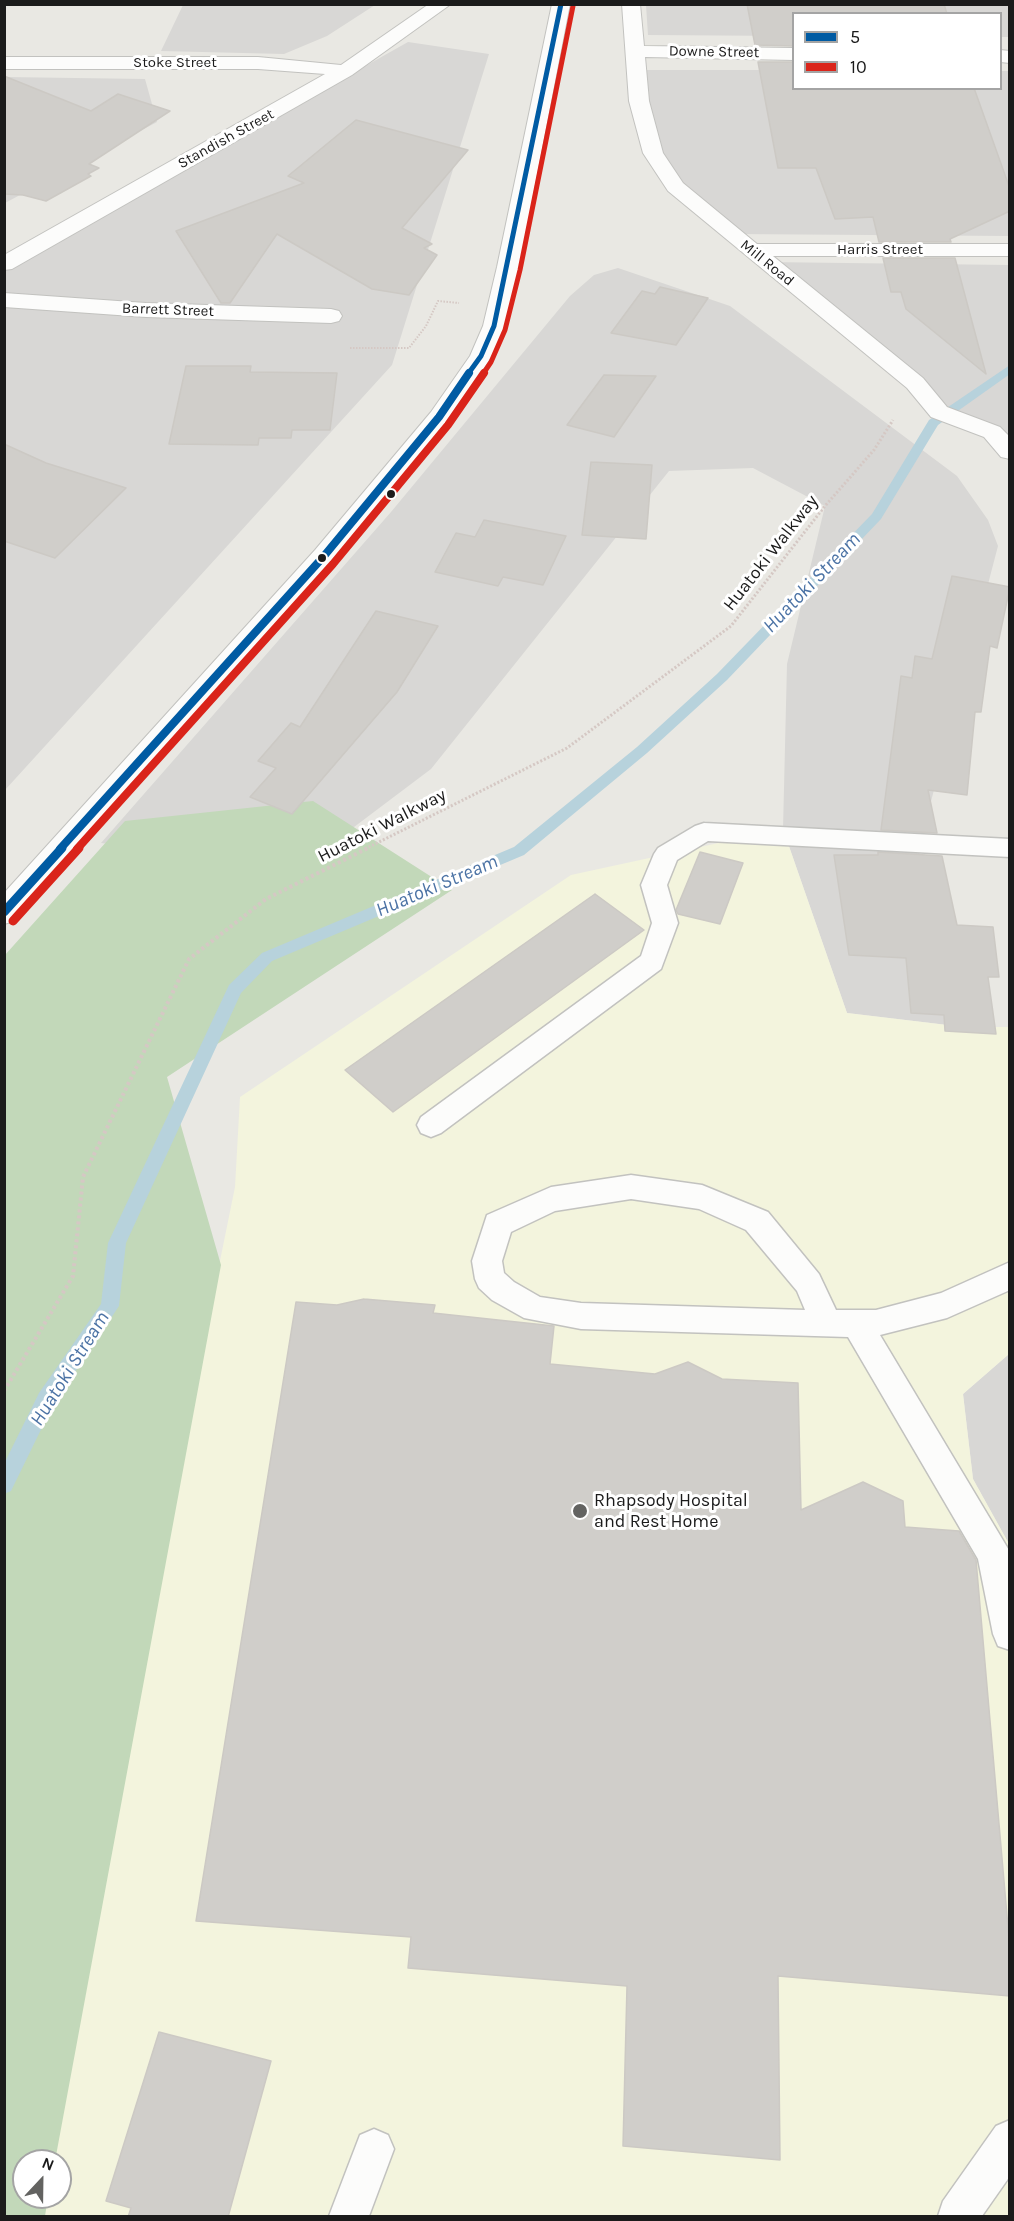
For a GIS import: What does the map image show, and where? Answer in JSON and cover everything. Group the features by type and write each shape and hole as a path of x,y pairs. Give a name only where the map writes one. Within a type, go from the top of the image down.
{"street":[{"name":"Standish Street","path":"4,264 345,71 441,4"},
{"path":"4,913 324,556 439,417 481,356 499,307 561,4"},
{"name":"Mill Road","path":"631,4 639,101 653,153 675,187 922,391 939,412 992,432 1010,452"},
{"name":"Downe Street","path":"634,51 792,54"},
{"name":"Stoke Street","path":"4,63 258,63 345,71"},
{"name":"Harris Street","path":"751,250 1010,250"},
{"name":"Barrett Street","path":"4,300 146,310 331,316"}],"lane":[{"path":"430,1125 652,962 665,923 654,885 667,854 704,832 1010,848"},
{"path":"1010,1275 947,1305 876,1323 842,1323 581,1316 535,1309 502,1291 490,1279 487,1261 498,1224 551,1199 631,1187 702,1197 757,1221 842,1323 994,1555 1010,1634"},
{"path":"958,2217 1010,2140"},
{"path":"349,2217 374,2149"}],"path":[{"path":"340,347 409,348 426,326 438,301 499,307"},
{"name":"Huatoki Walkway","path":"4,1390 73,1276 83,1177 189,959 266,899 567,748 731,626 825,506 922,391"}],"shaded area":[{"path":"183,4 375,5 327,36 284,54 161,51"},
{"path":"646,5 1009,5 1009,37 1002,37 1002,12 792,12 792,36 648,35"},
{"path":"408,42 489,54 392,365 5,790 5,269"},
{"path":"646,70 792,70 792,90 1002,90 1002,71 1009,71 1009,236 733,234 651,158 641,112"},
{"path":"5,77 145,79 157,122 5,203"},
{"path":"765,262 1009,265 1009,461 986,439"},
{"path":"618,268 730,306 957,476 988,520 998,546 919,847 924,949 964,1027 847,1013 783,829 787,664 825,506 753,468 669,471 431,769 301,867 101,843 391,512 570,296 594,275"},
{"path":"313,801 452,890 167,1077 221,1265 57,2149 12,2149 12,2209 46,2209 45,2216 5,2216 5,955 125,821"},
{"name":"Rhapsody Hospital and Rest Home","path":"783,829 847,1013 964,1027 1009,1027 1009,1354 963,1394 973,1479 1009,1544 1009,2216 26,2216 27,2209 72,2209 72,2149 39,2149 235,1187 240,1097 571,875"},
{"path":"1009,1354 1009,1544 973,1479 963,1394"}],"building":[{"path":"747,4 944,4 946,12 792,12 792,46 755,45"},
{"path":"758,62 792,62 792,90 975,90 1010,189 1010,211 950,239 951,242 879,242 873,217 835,219 816,168 778,168"},
{"path":"4,76 91,111 118,94 170,111 89,164 99,168 88,174 91,176 46,201 23,195 4,194"},
{"path":"356,120 468,150 402,228 432,244 424,248 437,255 409,295 372,289 277,234 230,303 221,303 176,231 304,183 288,176"},
{"path":"883,258 955,258 986,374 906,309 901,292 891,292"},
{"path":"660,287 708,298 676,345 611,333 642,291 655,294"},
{"path":"186,366 251,366 250,372 337,373 330,430 292,430 291,438 259,438 258,445 169,444"},
{"path":"604,375 656,376 614,437 567,425"},
{"path":"4,444 46,463 126,488 55,558 4,541"},
{"path":"591,462 652,465 646,539 582,535"},
{"path":"484,520 566,536 543,585 503,577 498,586 435,572 456,533 475,537"},
{"path":"952,576 1010,587 997,648 990,646 981,712 975,712 967,795 928,790 937,833 881,830 901,676 912,678 915,656 932,659"},
{"path":"376,611 438,626 397,692 292,814 250,797 276,768 258,761 291,723 300,727"},
{"path":"700,852 743,863 720,924 678,914 676,910"},
{"path":"878,852 942,856 957,925 993,927 999,977 988,977 996,1034 945,1031 944,1015 911,1013 906,958 849,955 834,855 878,855"},
{"path":"595,894 644,930 393,1112 345,1070"},
{"path":"364,1299 435,1305 433,1313 554,1326 550,1364 655,1374 688,1362 722,1379 798,1383 801,1510 863,1482 903,1501 905,1527 959,1531 976,1560 1010,1950 1010,1996 778,1976 780,2160 623,2146 627,1986 408,1968 411,1937 196,1921 296,1302 337,1305"},
{"path":"159,2032 271,2061 228,2217 128,2217 131,2208 106,2201"}],"waterway":[{"name":"Huatoki Stream","path":"4,1485 46,1399 110,1306 117,1243 235,989 267,957 519,851 642,750 722,677 877,516 933,423 1010,368"}],"transit line":[{"name":"5","path":"4,912 324,556 439,417 481,356 494,326 508,267 561,4"},
{"name":"10","path":"13,921 333,564 448,425 491,362 505,330 520,270 573,6"}],"place":[{"name":"Rhapsody Hospital and Rest Home","path":"580,1511"}]}
